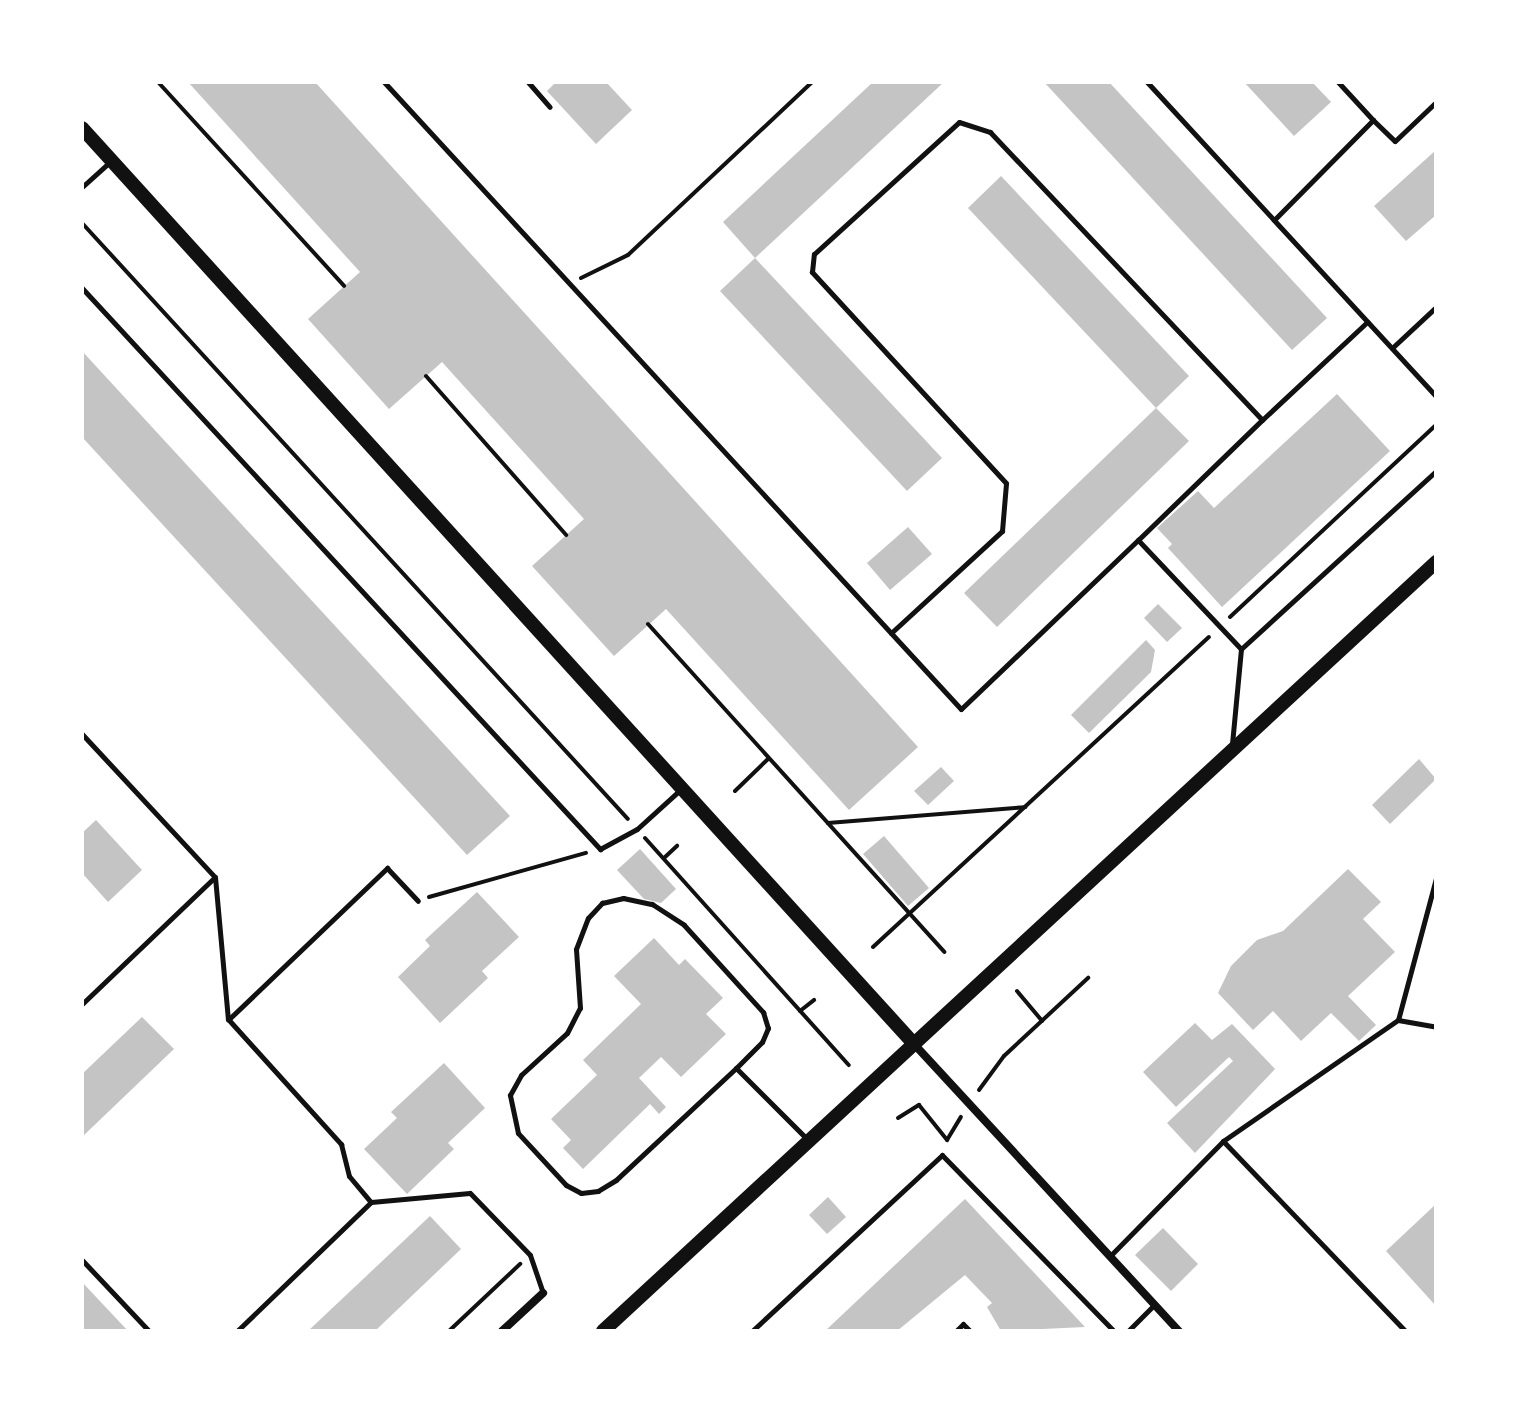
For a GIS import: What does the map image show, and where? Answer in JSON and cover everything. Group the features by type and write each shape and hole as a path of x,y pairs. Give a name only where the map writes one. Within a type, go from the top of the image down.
{"main road":[{"path":"82,128 914,1044"},
{"path":"603,1331 1436,562"}],"street":[{"path":"914,1044 1179,1331"},
{"path":"502,1331 543,1293"}],"lane":[{"path":"384,82 961,709 1367,322"},
{"path":"528,82 550,107"},
{"path":"1147,82 1436,396"},
{"path":"1338,82 1395,141 1436,102"},
{"path":"1274,220 1373,120"},
{"path":"891,633 1002,531 1006,483 812,272 814,254 959,122 990,132 1262,420"},
{"path":"82,187 112,160"},
{"path":"82,288 600,849 637,829 682,788"},
{"path":"1392,348 1436,307"},
{"path":"1231,751 1241,649 1436,471"},
{"path":"1138,540 1241,649"},
{"path":"82,734 215,877 228,1019 341,1144 349,1176 371,1202"},
{"path":"228,1019 387,868 418,901"},
{"path":"82,1004 215,877"},
{"path":"1110,1256 1223,1141 1398,1020 1436,878"},
{"path":"623,898 652,904 684,925 763,1012 768,1028 762,1042 736,1068 598,1191 581,1193 566,1185 518,1133 511,1115 510,1095 521,1075 567,1033 580,1008 576,949 588,918 602,903 623,898"},
{"path":"1398,1020 1436,1027"},
{"path":"736,1068 808,1141"},
{"path":"1223,1141 1405,1331"},
{"path":"752,1331 942,1155 1114,1331"},
{"path":"237,1331 371,1202 470,1193 530,1255 543,1293"},
{"path":"82,1260 149,1331"},
{"path":"1128,1331 1154,1305"},
{"path":"956,1331 963,1324 970,1331"}],"path":[{"path":"158,82 344,286"},
{"path":"570,284 628,255 812,82"},
{"path":"82,223 664,858 849,1065"},
{"path":"426,376 566,535"},
{"path":"873,947 1436,425"},
{"path":"648,624 944,952"},
{"path":"735,791 769,758"},
{"path":"828,823 1025,807"},
{"path":"664,858 677,846"},
{"path":"418,901 600,849"},
{"path":"898,1118 919,1105 947,1140 969,1103 1004,1056 1088,978"},
{"path":"1017,991 1042,1021"},
{"path":"800,1011 814,1000"},
{"path":"449,1331 530,1255"}],"building":[{"path":"188,82 315,82 918,747 849,810 666,609 614,656 532,566 584,519 442,362 389,409 308,319 360,272"},
{"path":"556,82 606,82 632,110 596,144 547,91"},
{"path":"873,82 944,82 755,258 723,222"},
{"path":"1044,82 1109,82 1327,318 1292,350"},
{"path":"1244,82 1312,82 1331,102 1294,136"},
{"path":"1436,150 1436,215 1406,241 1374,206"},
{"path":"1001,176 1189,376 1156,408 968,208"},
{"path":"755,258 942,458 907,491 720,291"},
{"path":"82,351 510,816 467,855 82,437"},
{"path":"1337,394 1390,451 1222,607 1168,548 1172,544 1157,528 1198,491 1214,508"},
{"path":"1156,408 1189,441 997,627 964,593"},
{"path":"908,527 932,554 890,590 867,563"},
{"path":"1158,604 1182,628 1167,642 1144,618"},
{"path":"1146,640 1155,650 1151,672 1089,733 1071,715"},
{"path":"1419,759 1436,779 1390,824 1372,805"},
{"path":"941,767 954,781 928,805 914,791"},
{"path":"96,820 142,870 108,902 82,873 82,833"},
{"path":"884,836 929,888 908,906 863,854"},
{"path":"640,849 676,889 661,903 644,899 617,870"},
{"path":"1348,869 1381,902 1363,919 1395,952 1348,996 1376,1025 1359,1041 1331,1013 1301,1041 1273,1011 1253,1030 1218,993 1231,966 1257,940 1283,931"},
{"path":"477,892 519,937 482,971 488,978 440,1023 398,977 430,946 425,940"},
{"path":"654,938 679,965 685,959 723,998 706,1014 726,1034 681,1077 661,1057 639,1078 666,1107 659,1114 650,1104 583,1169 563,1148 571,1140 551,1119 597,1075 583,1060 641,1004 614,976"},
{"path":"142,1017 174,1049 82,1137 82,1074"},
{"path":"1195,1023 1212,1040 1232,1024 1275,1069 1195,1153 1167,1123 1233,1061 1229,1057 1176,1107 1143,1072"},
{"path":"444,1063 485,1108 448,1143 454,1149 407,1194 364,1149 397,1118 391,1112"},
{"path":"828,1197 846,1217 827,1234 809,1215"},
{"path":"965,1199 1085,1327 1001,1331 987,1307 992,1303 965,1275 897,1331 825,1331"},
{"path":"1436,1204 1436,1306 1386,1251"},
{"path":"430,1216 461,1249 375,1331 308,1331"},
{"path":"1163,1228 1198,1264 1171,1291 1135,1255"},
{"path":"82,1282 128,1331 82,1331"}]}
